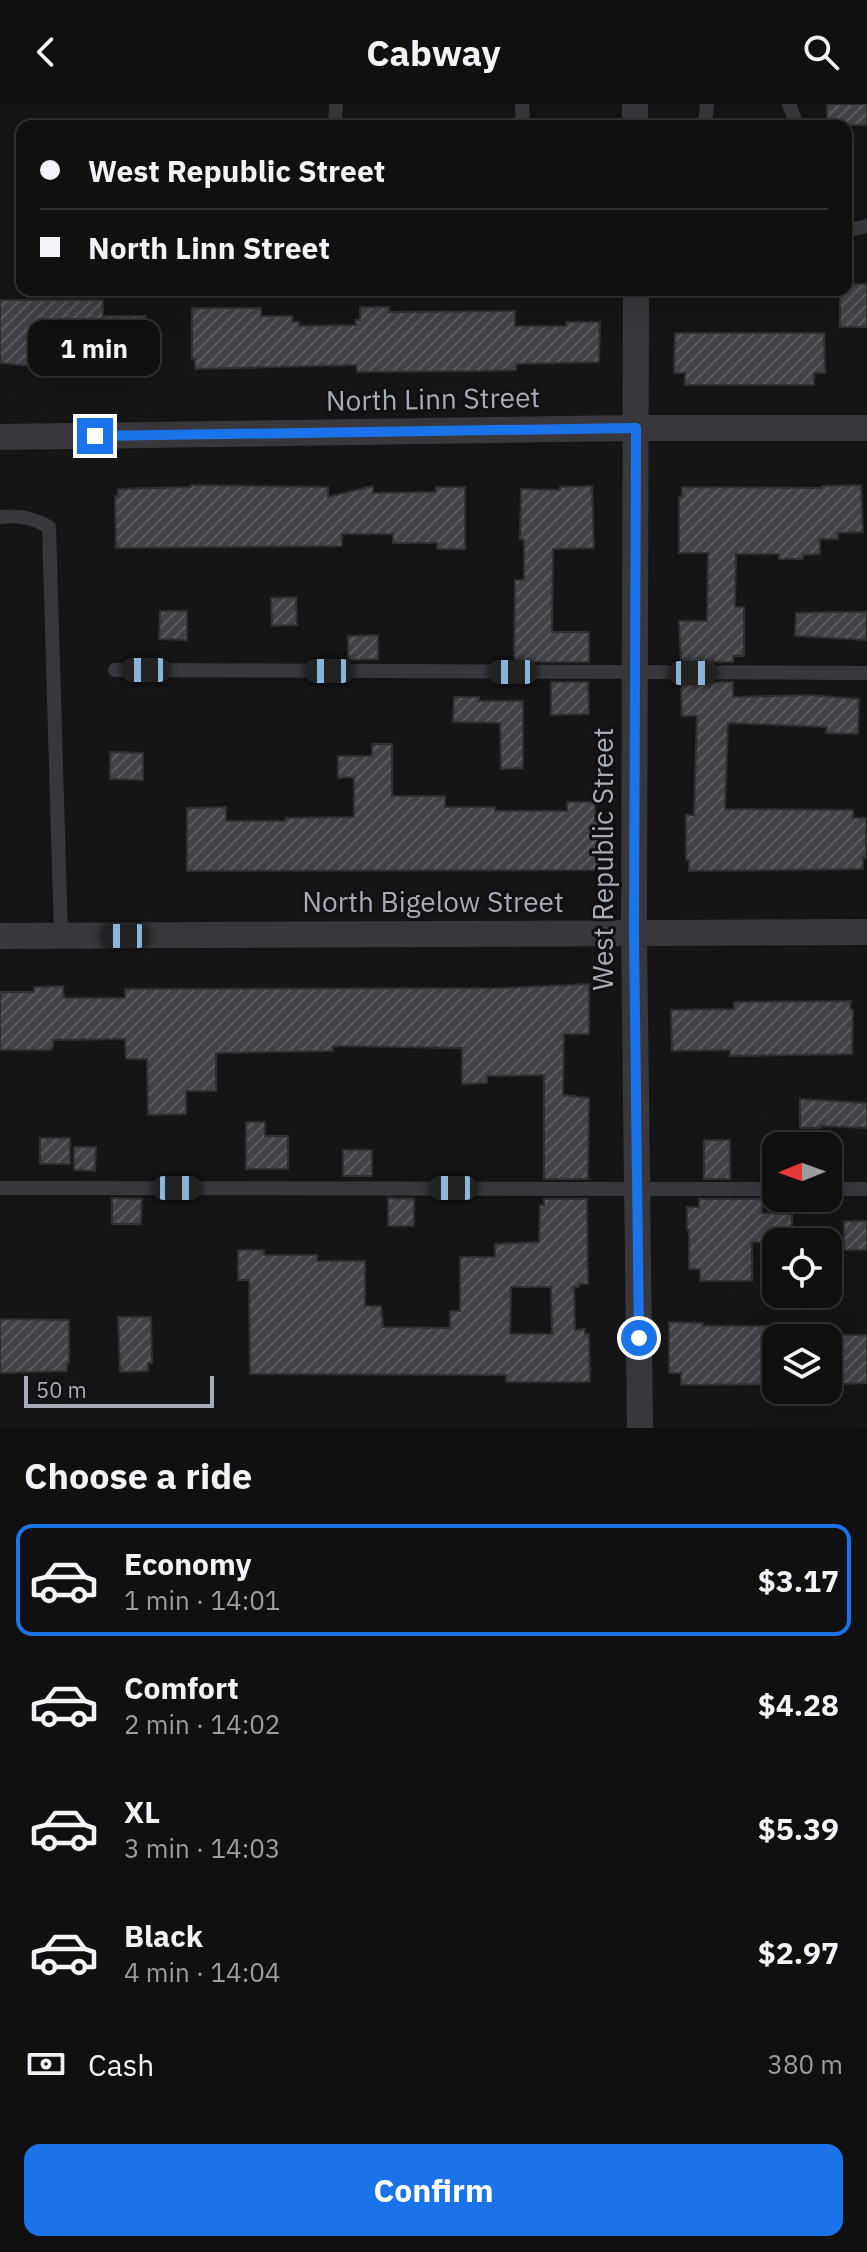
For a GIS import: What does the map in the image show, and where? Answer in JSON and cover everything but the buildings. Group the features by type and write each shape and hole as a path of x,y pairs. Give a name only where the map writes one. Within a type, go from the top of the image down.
{"street":[{"name":"West Republic Street","path":"636,296 634,933 640,1428"},
{"name":"North Linn Street","path":"0,437 867,428"},
{"name":"North Bigelow Street","path":"0,936 867,932"}],"lane":[{"path":"0,517 37,520 49,527 61,936"},
{"path":"115,670 867,673"},
{"path":"0,1188 762,1189"},
{"path":"842,1189 867,1189"}],"route":[{"path":"95,436 636,428 634,933 639,1338"}]}
